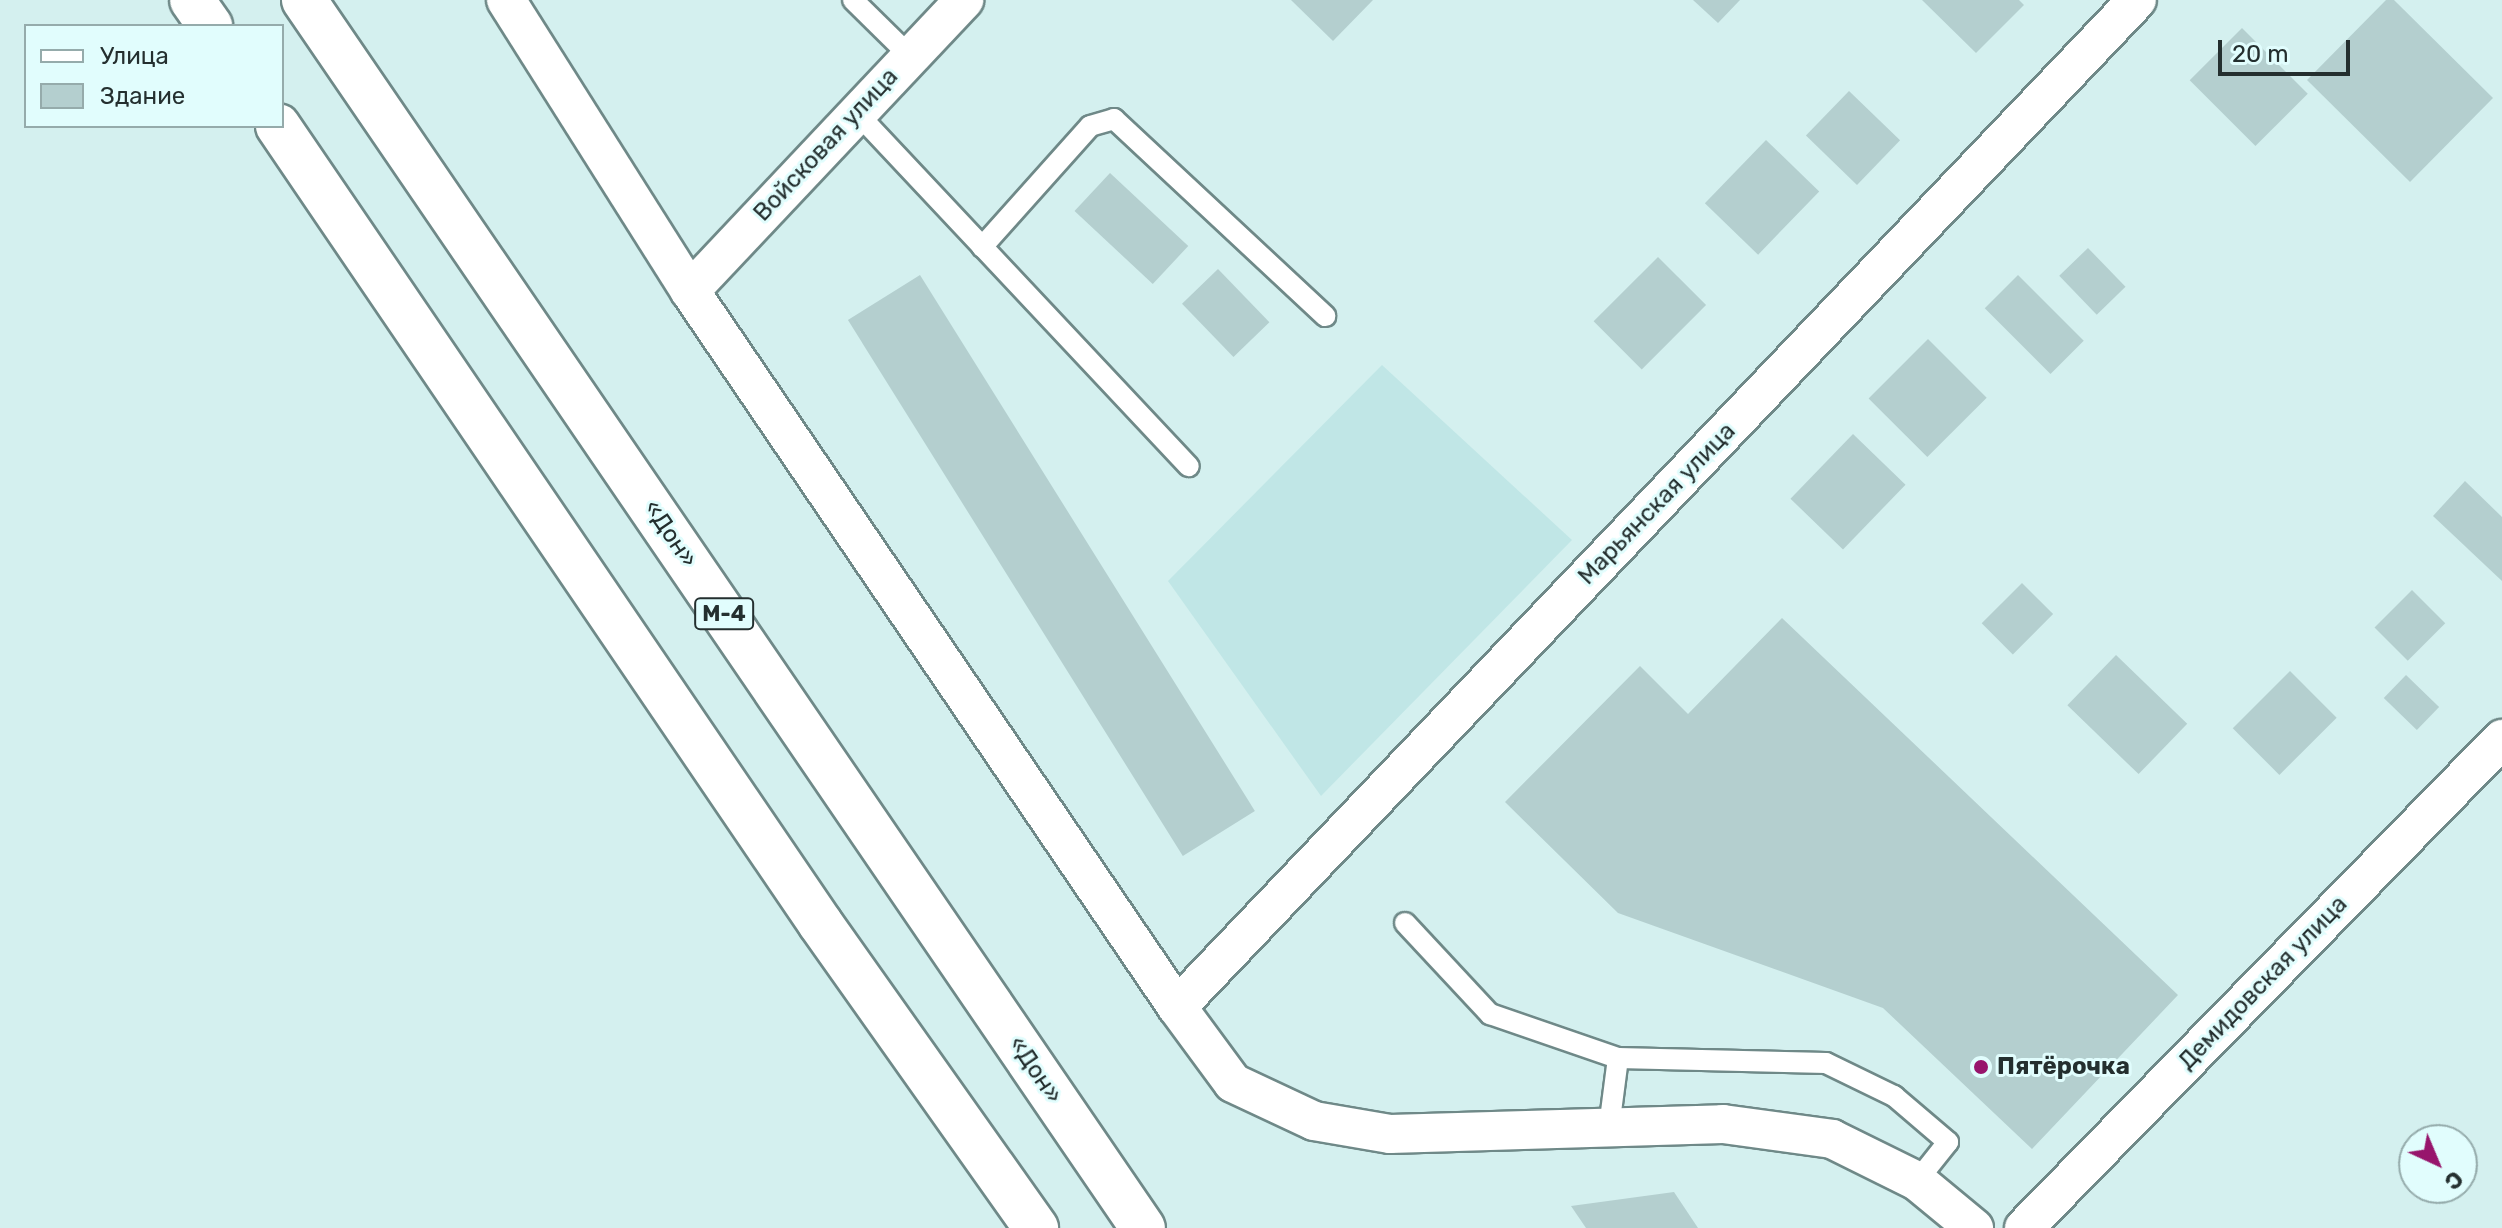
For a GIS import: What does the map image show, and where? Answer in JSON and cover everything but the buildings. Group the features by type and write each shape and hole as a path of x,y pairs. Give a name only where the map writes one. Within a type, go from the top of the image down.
{"highway":[{"path":"192,0 209,24"},
{"name":"«Дон»","path":"304,0 1143,1228"},
{"path":"279,128 811,910 1036,1228"}],"street":[{"path":"506,0 690,291 1177,1007 1233,1083 1314,1121 1390,1134 1723,1124 1832,1139 1917,1181 1974,1228"},
{"name":"Войсковая улица","path":"690,291 964,0"},
{"name":"Марьянская улица","path":"1177,1007 2137,0"},
{"name":"Демидовская улица","path":"2024,1228 2502,739"}],"lane":[{"path":"853,0 910,56"},
{"path":"856,112 1189,466"},
{"path":"982,247 1090,126 1114,119 1325,316"},
{"path":"1405,923 1490,1014 1618,1058 1826,1063 1894,1096 1948,1142 1917,1181"},
{"path":"1609,1127 1618,1058"}],"shaded area":[{"path":"1382,365 1572,540 1321,796 1168,581"}],"place":[{"name":"Пятёрочка","path":"1981,1067"}]}
